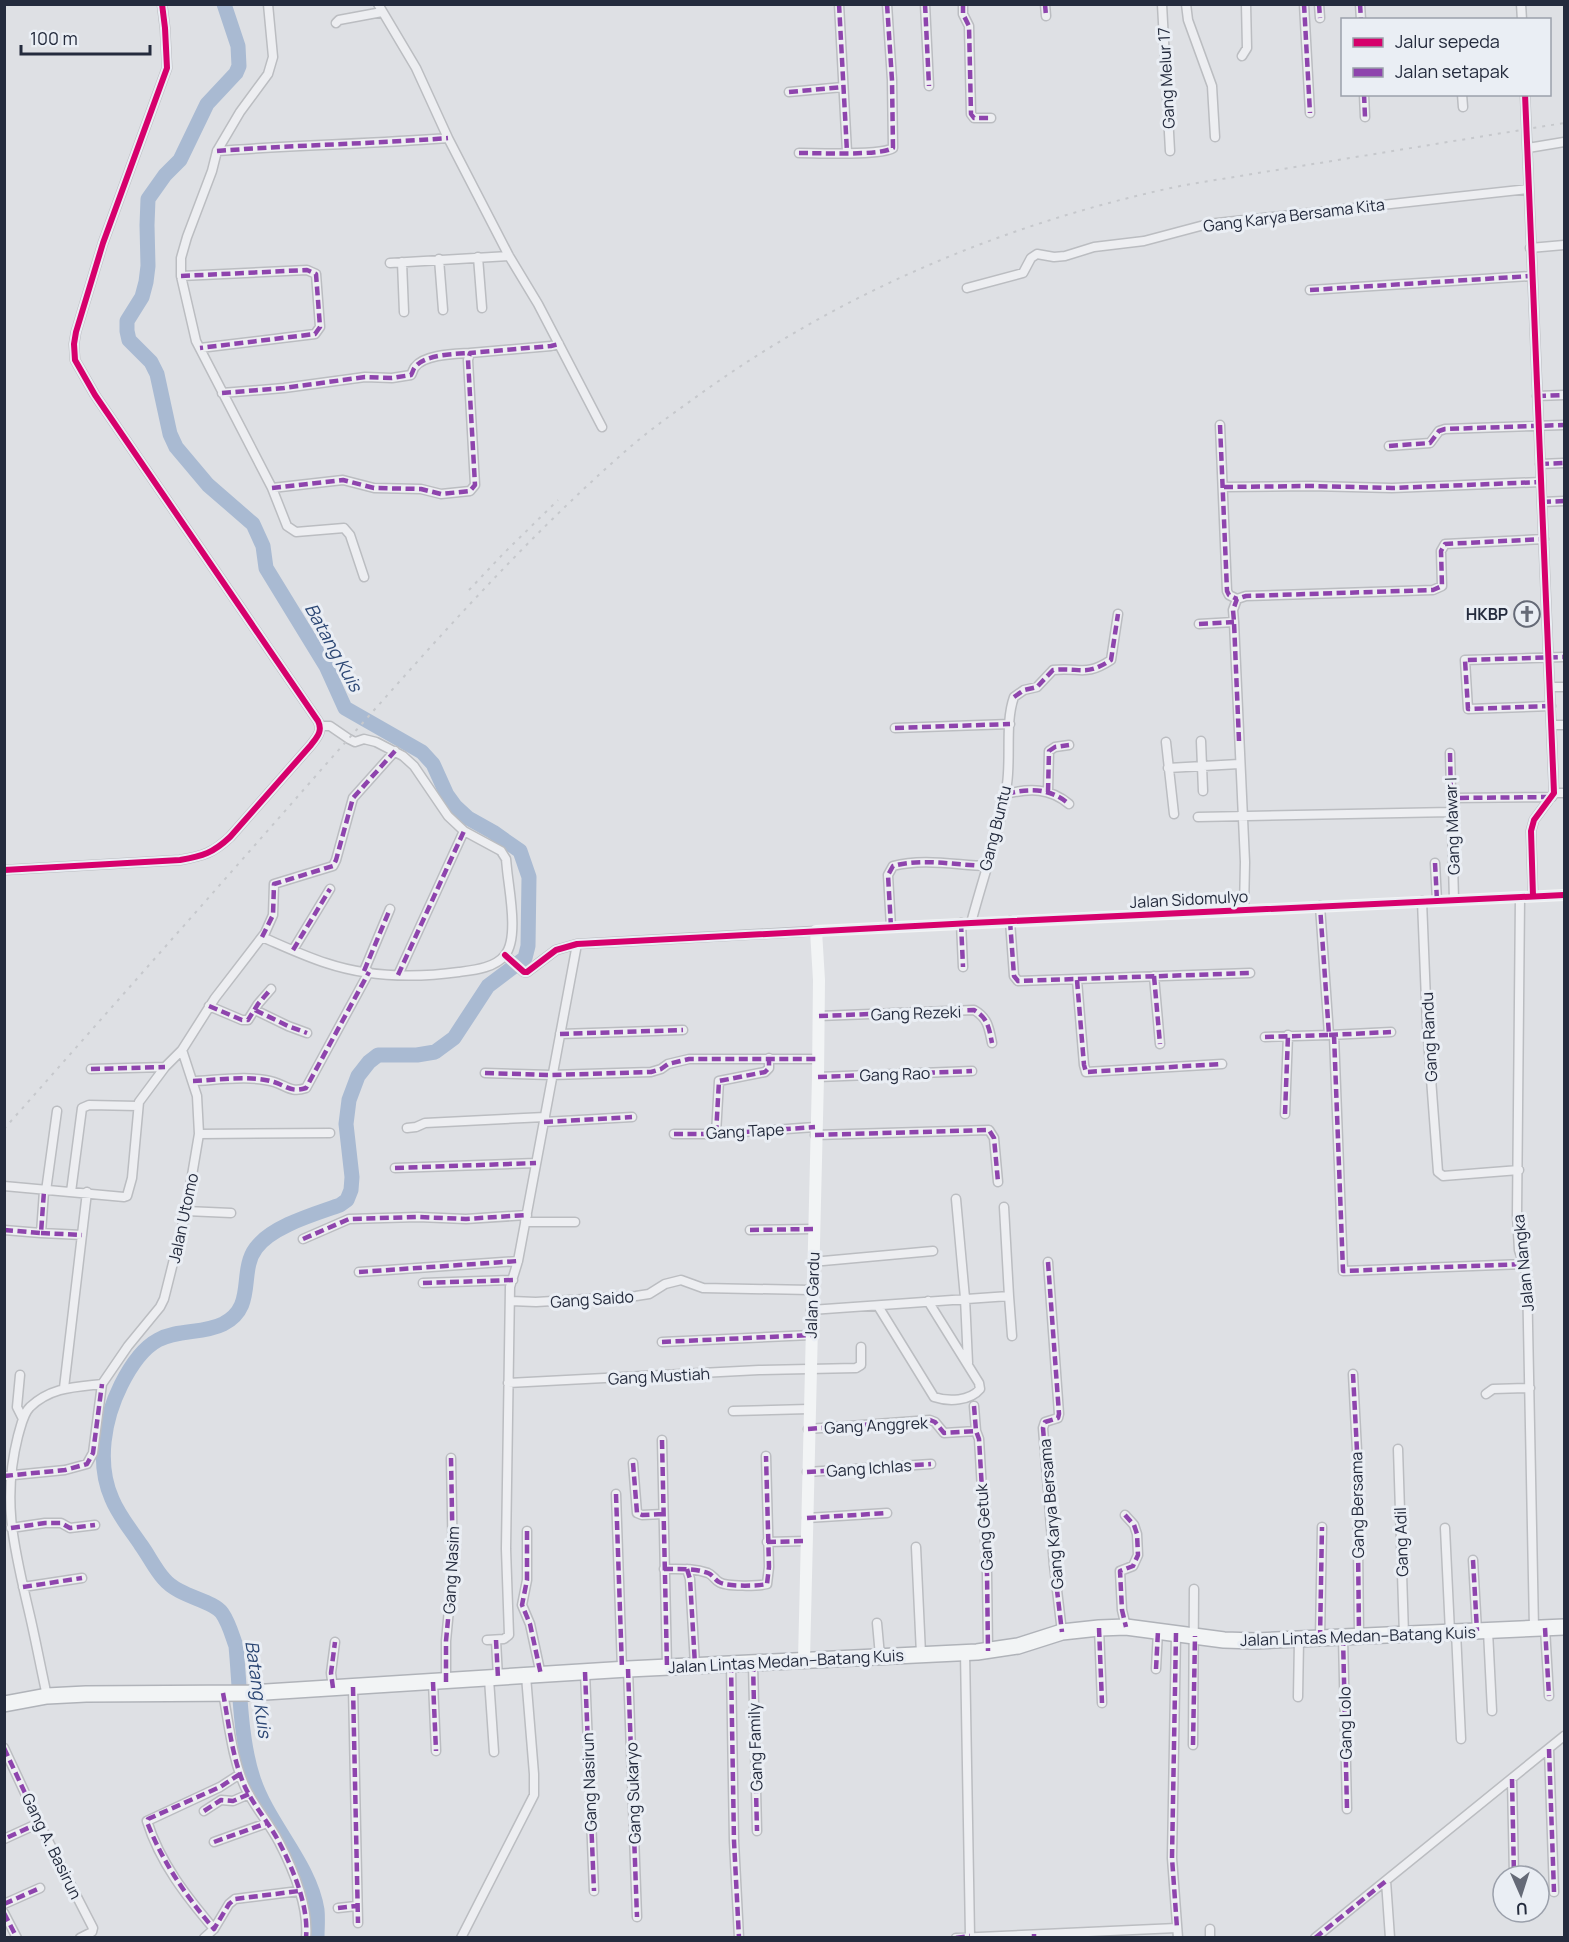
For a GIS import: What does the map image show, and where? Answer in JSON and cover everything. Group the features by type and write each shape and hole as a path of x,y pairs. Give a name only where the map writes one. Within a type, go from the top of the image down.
{"highway":[{"name":"Jalan Lintas Medan–Batang Kuis","path":"4,1704 47,1696 126,1692 235,1693 695,1665 988,1651 1018,1646 1062,1632 1099,1628 1126,1627 1256,1641 1564,1627"}],"street":[{"path":"4,870 180,860 208,854 230,837 320,733 320,726 95,395 75,360 74,344 81,312 166,68 167,55 162,4"},
{"path":"268,4 273,57 271,65 262,83 240,112 217,151 187,237 181,258 181,276 193,329 200,348 272,488 288,526 291,530 303,532 339,528 348,531 364,577"},
{"path":"839,4 848,152"},
{"path":"799,153 884,151 893,148 892,80 887,4"},
{"path":"925,4 929,86"},
{"path":"963,4 963,14 969,26 971,114 974,118 991,118"},
{"path":"1046,4 1046,16"},
{"name":"Gang Melur 17","path":"1162,4 1170,151"},
{"path":"1186,4 1188,20 1212,86 1215,136"},
{"path":"1242,56 1247,48 1246,4"},
{"path":"1304,4 1310,113"},
{"path":"1320,4 1320,18"},
{"path":"336,23 339,20 380,8 416,68 448,138 602,427"},
{"path":"789,92 843,87"},
{"path":"1364,96 1365,117"},
{"path":"1462,96 1463,107"},
{"path":"1525,96 1531,276 1554,744 1553,795 1534,820 1531,831 1533,896"},
{"path":"217,151 284,145 316,146 448,138"},
{"path":"1528,148 1564,142"},
{"name":"Gang Karya Bersama Kita","path":"967,288 1023,273 1031,258 1037,254 1065,256 1094,247 1144,241 1204,225 1528,189"},
{"path":"1530,248 1564,245"},
{"path":"390,263 509,255"},
{"path":"478,257 482,308"},
{"path":"439,260 443,310"},
{"path":"402,262 404,312"},
{"path":"181,276 307,270 316,274 320,327 315,334 200,348"},
{"path":"1310,290 1531,276"},
{"path":"222,393 284,388 365,377 404,377 411,375 416,366 444,354 559,344"},
{"path":"272,488 343,480 374,488 421,489 441,494 472,490 475,485 468,360 470,353"},
{"path":"1537,396 1564,395"},
{"path":"1389,446 1430,443 1440,431 1445,429 1564,425"},
{"path":"1220,426 1227,591 1229,596 1237,599 1246,596 1433,590 1442,586 1441,551 1445,544 1544,539"},
{"path":"1540,464 1564,463"},
{"path":"1224,488 1311,486 1404,488 1541,482"},
{"path":"1542,502 1564,501"},
{"path":"1237,599 1233,610 1243,816 1244,910"},
{"name":"Gang Buntu","path":"963,967 966,923 986,866 1006,794 1014,697 1024,690 1037,687 1053,670 1068,668 1090,671 1098,669 1111,660 1118,614"},
{"path":"1200,624 1234,622"},
{"path":"1551,706 1468,709 1465,660 1564,657"},
{"path":"1551,687 1564,687"},
{"path":"895,728 1010,724"},
{"path":"1552,725 1564,725"},
{"path":"320,726 330,726 355,742 364,739 395,750 414,766 437,803 464,831 501,851 506,859 512,930 508,958"},
{"path":"1201,741 1203,791"},
{"path":"1166,742 1174,814"},
{"path":"1554,744 1564,743"},
{"path":"1048,792 1049,751 1055,747 1069,745"},
{"path":"4,1186 127,1196 132,1178 138,1106 165,1067 183,1050 209,1006 247,954 262,938 273,915 274,884 333,866 353,798 395,750"},
{"name":"Gang Mawar I","path":"1450,753 1454,900"},
{"path":"1168,768 1239,764"},
{"path":"1006,794 1022,791 1048,792 1054,793 1069,804"},
{"path":"1451,798 1564,793"},
{"path":"1198,817 1452,812"},
{"path":"398,975 464,831"},
{"path":"891,927 888,875 890,868 920,863 986,866"},
{"path":"1435,863 1437,901"},
{"path":"293,950 330,889"},
{"name":"Jalan Sidomulyo","path":"816,930 1564,895"},
{"name":"Jalan Nangka","path":"1520,897 1518,1242 1527,1275 1540,1628 1549,1696"},
{"name":"Gang Randu","path":"1422,901 1427,1025 1438,1172 1443,1176 1519,1170"},
{"path":"1320,906 1332,1035 1343,1271 1524,1264"},
{"path":"193,1081 264,1080 278,1083 288,1089 306,1088 366,972 390,909"},
{"path":"1010,921 1016,979 1077,980 1250,973"},
{"path":"508,958 524,972 534,968 556,950 577,944 816,930"},
{"name":"Jalan Gardu","path":"804,1660 819,1017 816,930"},
{"path":"262,938 328,964 366,972 398,975 450,974 478,970 508,958"},
{"path":"494,1752 494,1678 491,1640 504,1639 509,1633 506,1549 510,1287 518,1261 577,944"},
{"path":"1154,976 1160,1044"},
{"path":"1077,980 1086,1072 1222,1064"},
{"path":"209,1006 246,1021 271,989"},
{"path":"255,1010 307,1033"},
{"name":"Gang Rezeki","path":"819,1017 974,1010 987,1021 992,1043"},
{"path":"560,1034 683,1030"},
{"path":"1265,1036 1391,1032"},
{"path":"1285,1114 1288,1035"},
{"name":"Jalan Utomo","path":"102,1384 164,1299 186,1211 199,1134 197,1096 183,1050"},
{"path":"716,1134 719,1080 765,1072 769,1068 769,1058"},
{"path":"485,1073 551,1075 651,1072 661,1070 668,1064 689,1059 818,1059"},
{"path":"91,1069 165,1067"},
{"name":"Gang Rao","path":"818,1077 972,1071"},
{"path":"71,1192 82,1108 89,1105 138,1106"},
{"path":"41,1233 57,1112"},
{"path":"407,1128 425,1123 632,1117"},
{"name":"Gang Tape","path":"674,1134 989,1130 994,1138 998,1182"},
{"path":"199,1134 330,1133"},
{"path":"395,1168 536,1163"},
{"path":"64,1388 87,1192"},
{"path":"956,1199 968,1364"},
{"path":"1004,1208 1012,1336"},
{"path":"186,1211 231,1213"},
{"path":"303,1239 349,1219 526,1218 575,1222"},
{"path":"750,1230 814,1229"},
{"path":"4,1230 82,1235"},
{"path":"812,1262 933,1251"},
{"path":"359,1272 518,1261"},
{"name":"Gang Karya Bersama","path":"1048,1262 1059,1414 1058,1418 1045,1422 1044,1428 1054,1565 1062,1632"},
{"path":"423,1283 513,1280"},
{"name":"Gang Saido","path":"511,1301 536,1302 636,1296 649,1294 665,1284 681,1280 703,1288 812,1290"},
{"path":"811,1310 1008,1296"},
{"path":"878,1306 934,1397 947,1400 973,1396 978,1392 980,1385 928,1301"},
{"path":"662,1342 811,1335"},
{"name":"Gang Mustiah","path":"508,1383 860,1367 861,1347"},
{"name":"Gang Bersama","path":"1351,1636 1357,1451 1353,1374"},
{"path":"20,1375 17,1407 23,1419"},
{"path":"7,1476 65,1470 87,1464 93,1453 102,1384 53,1391 30,1407 23,1419 7,1476 11,1528 47,1696"},
{"path":"1486,1394 1493,1389 1530,1388"},
{"name":"Gang Getuk","path":"974,1406 979,1439 986,1547 988,1651"},
{"path":"733,1411 809,1409"},
{"name":"Gang Anggrek","path":"808,1429 930,1420 937,1423 944,1432 976,1431"},
{"path":"662,1440 666,1667"},
{"name":"Gang Adil","path":"1398,1449 1404,1635"},
{"path":"664,1569 687,1569 710,1574 721,1583 766,1585 768,1583 766,1456"},
{"name":"Gang Nasim","path":"436,1751 439,1682 446,1641 453,1567 451,1458"},
{"path":"633,1463 637,1513 642,1515 663,1514"},
{"name":"Gang Ichlas","path":"807,1472 931,1464"},
{"name":"Gang Sukaryo","path":"616,1494 637,1917"},
{"path":"807,1518 887,1513"},
{"path":"1125,1515 1136,1528 1138,1555 1133,1566 1120,1572 1122,1610 1126,1627"},
{"path":"11,1528 45,1523 61,1523 72,1528 95,1525"},
{"path":"1320,1639 1322,1527"},
{"path":"1445,1528 1461,1739"},
{"path":"461,1938 534,1795 534,1676 530,1624 522,1605 527,1580 528,1531"},
{"path":"767,1542 806,1541"},
{"path":"916,1546 921,1654"},
{"path":"1473,1560 1492,1711"},
{"path":"687,1569 690,1580 695,1665"},
{"path":"23,1587 82,1578"},
{"path":"1193,1745 1194,1589"},
{"path":"877,1623 880,1656"},
{"path":"1099,1628 1101,1703"},
{"path":"1156,1669 1158,1631"},
{"path":"956,1938 1177,1933 1172,1858 1176,1633"},
{"name":"Gang Lolo","path":"1347,1809 1351,1636"},
{"path":"1298,1697 1299,1640"},
{"path":"333,1688 331,1673 335,1642"},
{"path":"965,1652 970,1936"},
{"name":"Gang Family","path":"753,1663 757,1831"},
{"path":"731,1664 734,1830 739,1938"},
{"name":"Gang Nasirun","path":"585,1672 594,1892"},
{"path":"353,1687 358,1923"},
{"path":"235,1693 240,1774 249,1794 278,1840 299,1891 305,1916 306,1938"},
{"path":"1315,1938 1564,1736"},
{"name":"Gang A. Basirun","path":"4,1748 39,1823 93,1928 92,1932 80,1938"},
{"path":"1549,1749 1554,1892"},
{"path":"214,1929 185,1894 168,1868 147,1821 220,1787 240,1774"},
{"path":"1512,1779 1514,1864"},
{"path":"204,1811 221,1800 233,1801 249,1794"},
{"path":"4,1839 39,1823"},
{"path":"214,1842 267,1823"},
{"path":"1386,1881 1390,1938"},
{"path":"4,1904 40,1888"},
{"path":"204,1938 214,1929 228,1904 235,1899 299,1891"},
{"path":"338,1908 357,1906"},
{"path":"4,1912 17,1938"}],"waterway":[{"name":"Batang Kuis","path":"224,4 238,46 239,66 236,73 207,104 180,160 165,175 148,199 146,282 142,297 127,321 129,340 151,362 157,374 170,434 176,447 208,485 253,524 263,546 266,568 326,666 345,708 422,752 433,764 447,795 455,806 468,818 520,851 529,877 528,946 525,958 488,986 454,1038 435,1052 417,1055 378,1055 358,1076 349,1100 346,1124 352,1177 347,1200 340,1205 283,1227 263,1240 251,1257 244,1299 233,1317 215,1327 174,1334 158,1340 146,1349 132,1366 121,1385 106,1427 104,1471 112,1499 122,1517 164,1579 178,1590 218,1609 228,1625 236,1646 245,1747 253,1778 259,1795 306,1876 313,1893 317,1910 317,1938"}],"railway":[{"path":"4,1129 400,680 511,561 588,485 638,441 665,419 758,355 815,321 933,263 1057,218 1185,185 1564,123"},
{"path":"469,590 558,500"}],"marked path":[{"path":"839,4 847,152"},
{"path":"799,153 863,153 886,151 893,148 892,80 887,4"},
{"path":"925,4 929,86"},
{"path":"963,4 963,14 969,26 971,114 974,118 991,118"},
{"path":"1045,4 1046,16"},
{"path":"1304,4 1310,113"},
{"path":"1319,4 1320,18"},
{"path":"1360,4 1361,18"},
{"path":"789,92 843,87"},
{"path":"1364,96 1365,117"},
{"path":"217,151 448,138"},
{"path":"181,276 307,270 316,274 320,327 315,334 200,348"},
{"path":"1310,290 1531,276"},
{"path":"272,488 343,480 374,488 421,489 441,494 470,491 475,485 468,360 470,353 559,344"},
{"path":"222,393 284,388 365,377 392,378 411,375 415,367 426,359 441,355 470,353"},
{"path":"1537,396 1564,395"},
{"path":"1220,425 1227,591 1229,595 1237,599"},
{"path":"1389,446 1430,443 1439,431 1445,429 1564,425"},
{"path":"1540,464 1564,463"},
{"path":"1224,487 1392,488 1541,482"},
{"path":"1542,502 1564,501"},
{"path":"1239,741 1233,610 1237,599 1246,596 1433,590 1442,586 1441,551 1445,544 1544,539"},
{"path":"1014,697 1024,690 1037,687 1053,670 1089,670 1111,660 1118,614"},
{"path":"1199,624 1234,622"},
{"path":"1551,706 1468,709 1465,660 1564,657"},
{"path":"895,728 1010,724"},
{"path":"1048,792 1049,751 1055,747 1069,745"},
{"path":"262,937 273,915 274,884 333,866 353,798 395,751"},
{"path":"1450,753 1451,798 1552,797"},
{"path":"1006,794 1031,790 1047,792 1069,804"},
{"path":"398,975 464,831"},
{"path":"891,927 888,875 893,866 916,862 986,866"},
{"path":"1435,863 1437,901"},
{"path":"293,950 330,889"},
{"path":"1265,1037 1329,1035 1320,906"},
{"path":"364,971 390,909"},
{"path":"1010,921 1014,976 1018,981 1250,973"},
{"path":"961,923 963,967"},
{"path":"193,1081 255,1079 274,1082 293,1089 306,1088 369,972"},
{"path":"1154,976 1160,1044"},
{"path":"1077,980 1086,1072 1222,1064"},
{"path":"209,1006 242,1020 248,1020 271,989"},
{"path":"255,1010 307,1033"},
{"path":"819,1016 974,1010 985,1020 992,1043"},
{"path":"560,1034 683,1030"},
{"path":"1329,1035 1391,1032"},
{"path":"1285,1114 1288,1035"},
{"path":"1334,1035 1343,1271 1524,1264"},
{"path":"716,1134 719,1081 765,1072 769,1068 769,1058"},
{"path":"485,1073 551,1075 651,1072 668,1064 689,1059 818,1059"},
{"path":"91,1069 165,1067"},
{"path":"818,1077 972,1071"},
{"path":"544,1122 632,1117"},
{"path":"674,1134 716,1134 815,1127"},
{"path":"815,1135 989,1130 994,1138 998,1182"},
{"path":"395,1168 536,1163"},
{"path":"4,1230 41,1233 44,1191"},
{"path":"303,1239 349,1219 418,1217 466,1219 527,1215"},
{"path":"750,1230 814,1229"},
{"path":"41,1233 82,1235"},
{"path":"359,1272 518,1261"},
{"path":"1048,1262 1059,1414 1058,1418 1045,1422 1043,1428 1062,1632"},
{"path":"423,1283 513,1280"},
{"path":"662,1342 811,1335"},
{"path":"1353,1374 1357,1451 1359,1636"},
{"path":"4,1476 65,1470 87,1464 93,1453 102,1384"},
{"path":"974,1406 979,1439 987,1574 988,1651"},
{"path":"808,1429 930,1420 935,1422 944,1433 976,1431"},
{"path":"662,1440 667,1667"},
{"path":"664,1569 703,1571 728,1585 767,1584 769,1567 766,1456"},
{"path":"446,1682 446,1641 453,1567 451,1458"},
{"path":"633,1463 637,1513 642,1515 663,1514"},
{"path":"807,1472 931,1464"},
{"path":"616,1494 622,1669"},
{"path":"807,1518 887,1513"},
{"path":"1125,1515 1134,1525 1137,1534 1138,1555 1133,1566 1120,1571 1122,1610 1126,1627"},
{"path":"11,1528 45,1523 61,1523 70,1528 95,1525"},
{"path":"1320,1639 1322,1527"},
{"path":"527,1531 527,1580 522,1605 530,1624 541,1675"},
{"path":"767,1542 806,1541"},
{"path":"1473,1560 1477,1631"},
{"path":"687,1569 690,1579 695,1665"},
{"path":"23,1587 82,1578"},
{"path":"1099,1628 1102,1703"},
{"path":"1545,1628 1549,1696"},
{"path":"1156,1669 1158,1631"},
{"path":"1176,1633 1172,1858 1177,1928"},
{"path":"1193,1745 1195,1636"},
{"path":"1343,1637 1347,1809"},
{"path":"496,1640 498,1678"},
{"path":"333,1688 331,1673 335,1642"},
{"path":"753,1663 757,1831"},
{"path":"731,1664 734,1841 739,1938"},
{"path":"628,1669 637,1917"},
{"path":"585,1672 594,1891"},
{"path":"433,1682 436,1751"},
{"path":"353,1687 358,1923"},
{"path":"223,1693 231,1741 241,1776 245,1787 290,1864 305,1913 306,1938"},
{"path":"4,1748 39,1823 4,1839"},
{"path":"1549,1749 1554,1892"},
{"path":"240,1774 220,1787 148,1819 147,1822 160,1851 185,1891 214,1929 229,1904 235,1899 299,1891"},
{"path":"1512,1779 1514,1864"},
{"path":"204,1811 221,1800 233,1801 249,1794"},
{"path":"214,1842 267,1823"},
{"path":"1315,1938 1386,1881"},
{"path":"4,1904 40,1888"},
{"path":"338,1908 356,1906"},
{"path":"4,1913 17,1938"},
{"path":"956,1938 970,1936"}],"cycle path":[{"path":"4,870 180,860 207,853 230,837 311,745 320,731 318,721 95,395 75,360 76,332 103,243 167,68 162,4"},
{"path":"1525,96 1554,793 1534,820 1531,831 1533,896"},
{"path":"505,955 524,972 527,972 556,950 577,944 1564,895"}],"place":[{"name":"HKBP","path":"1527,614"}]}
